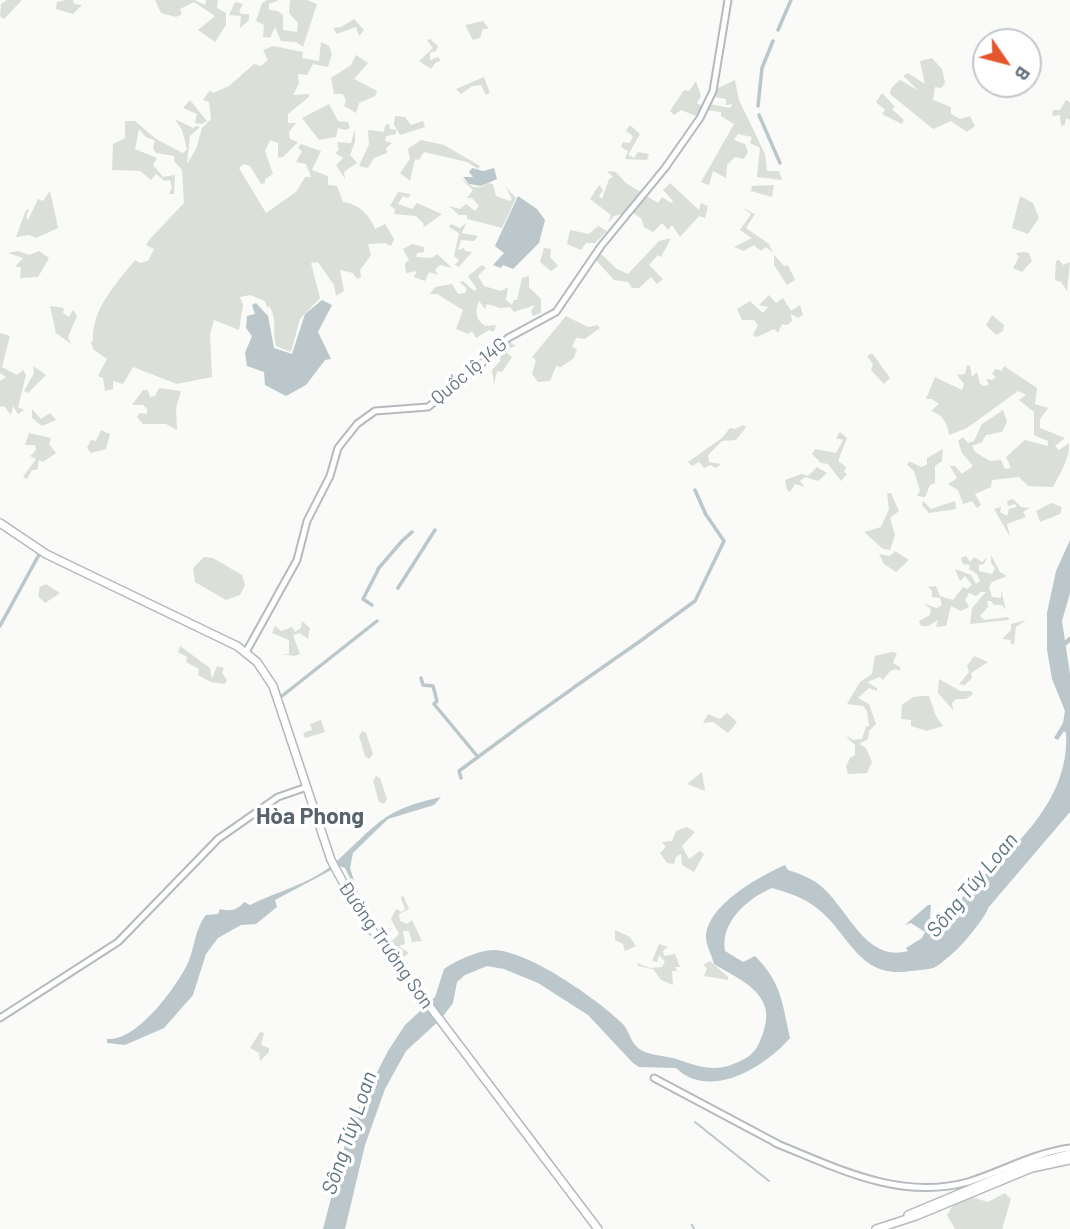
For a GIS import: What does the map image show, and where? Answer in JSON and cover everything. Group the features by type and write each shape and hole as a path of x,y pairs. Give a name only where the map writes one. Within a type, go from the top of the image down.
{"highway":[{"name":"Đường Trường Sơn","path":"0,523 46,554 246,652 267,675 283,712 337,874 371,930 598,1229"},
{"path":"876,1229 883,1229 1030,1164 1070,1157"}],"main road":[{"name":"Quốc lộ 14G","path":"246,652 297,560 307,522 330,477 338,448 358,425 375,411 428,407 474,371 508,338 556,312 601,246 665,168 700,118 713,92 728,0"},
{"path":"0,1018 61,980 129,932 218,839 278,797 307,787"},
{"path":"654,1078 785,1147"},
{"path":"775,1143 865,1177 913,1188 970,1181 1027,1157 1070,1148"}],"shaded area":[{"path":"7,0 22,0 4,19 0,16 1,4"},
{"path":"66,0 82,5 73,14 56,9 57,2"},
{"path":"155,0 195,0 205,5 206,0 218,0 217,8 226,13 226,25 215,42 198,30 215,16 194,2 180,9 182,14 176,17 161,13"},
{"path":"279,0 269,4 269,10 283,15 283,30 297,32 298,23 289,13 290,0 307,0 317,4 303,47 296,42 281,41 275,27 270,38 263,37 264,25 256,21 262,3"},
{"path":"235,2 243,4 239,11 241,14 249,14 249,20 240,28 241,16 229,15"},
{"path":"354,19 364,30 359,36 356,27 337,34 333,28 341,27"},
{"path":"483,21 489,29 483,29 480,38 473,40 465,25"},
{"path":"430,39 438,46 436,51 430,53 430,60 438,57 441,61 436,62 431,69 419,61 433,48 427,40"},
{"path":"321,42 329,46 332,54 328,67 313,64 307,75 298,74 299,83 293,95 309,94 309,97 288,114 288,123 296,123 289,132 290,139 298,142 283,157 278,158 278,143 270,140 265,151 273,174 265,179 265,183 261,184 250,166 244,164 239,168 266,213 296,192 305,177 311,177 306,164 296,162 302,151 298,148 301,144 321,151 312,170 328,176 328,185 337,186 343,202 363,211 375,229 385,224 394,239 391,246 385,243 368,244 371,255 360,270 361,277 357,279 353,273 340,270 344,291 336,296 334,285 318,262 311,263 320,298 300,319 291,352 276,346 273,316 265,301 250,295 240,297 243,305 239,330 214,320 210,335 212,377 177,384 133,367 123,384 113,381 113,389 105,391 103,378 98,376 107,359 94,350 90,341 93,342 93,330 100,309 112,288 135,260 140,263 148,261 154,249 146,245 149,240 184,203 182,170 174,161 174,156 156,153 153,148 155,140 147,138 139,129 135,149 157,158 153,165 163,177 175,175 174,194 169,194 172,187 170,180 165,181 156,174 151,180 140,171 112,170 113,144 125,138 125,121 135,121 156,139 183,153 187,149 182,130 175,119 193,128 200,127 190,136 187,164 196,149 202,128 211,119 209,102 203,100 210,90 213,93 229,86 254,64 261,66 268,60 263,50 273,46 303,52 302,58 319,61"},
{"path":"356,55 368,63 354,79 377,91 375,96 359,103 356,113 344,106 346,101 343,94 334,94 331,78 351,65"},
{"path":"932,58 942,69 945,83 941,88 935,87 933,100 951,107 951,114 960,119 970,116 975,126 967,132 951,121 933,129 890,94 891,88 900,80 919,91 903,76 908,73 925,84 920,61"},
{"path":"484,77 490,93 486,95 481,85 472,86 461,94 456,89"},
{"path":"735,80 739,100 765,154 767,171 779,171 782,180 757,177 760,148 750,143 752,137 738,134 734,140 745,144 748,152 744,159 735,157 727,165 726,178 713,171 709,185 701,182 734,124 721,116 721,112 706,110 709,104 730,108 733,104 726,105 726,99 715,97 716,89"},
{"path":"696,81 701,96 697,103 702,106 696,116 681,110 674,115 670,111 684,90 689,91"},
{"path":"882,93 895,107 892,109 904,120 902,124 882,114 885,110 876,102"},
{"path":"190,100 207,121 202,124 195,123 197,114 183,108"},
{"path":"1066,100 1070,102 1070,120 1066,118 1065,125 1061,126 1060,115 1052,116 1053,110 1060,110"},
{"path":"329,104 338,121 348,122 350,128 338,128 336,137 319,140 302,118"},
{"path":"395,116 405,117 411,125 423,121 425,127 400,135 394,125"},
{"path":"389,124 390,129 396,130 396,134 386,136 385,141 392,143 386,148 387,153 374,158 368,168 359,166 369,144 368,130 384,132 385,125"},
{"path":"630,125 640,134 628,155 634,158 638,152 649,154 647,160 625,159 628,151 621,147 623,142 630,143 633,136 626,131"},
{"path":"355,129 355,142 350,155 357,163 344,172 345,179 336,165 343,158 335,153 339,150 337,142 351,143"},
{"path":"421,140 444,145 480,166 478,169 467,162 424,152 419,160 415,159 410,181 400,173 410,159 408,149"},
{"path":"607,171 616,172 626,183 658,203 662,197 671,203 673,201 663,190 670,183 699,210 701,203 708,206 705,218 699,216 680,237 672,225 668,230 662,223 653,232 644,227 641,218 631,212 614,216 608,223 611,215 590,199 599,185 603,190 599,196 602,199 609,179 613,177"},
{"path":"460,178 473,187 493,184 496,196 510,201 512,199 506,187 516,198 502,228 467,219 467,215 459,215 449,206 460,209 466,204 475,211 479,206 472,198 467,198 473,190"},
{"path":"774,185 772,197 751,191 752,186"},
{"path":"50,191 58,228 36,238 29,235 16,237 26,210 29,209 26,217 28,220 38,199 43,201"},
{"path":"398,192 411,194 408,198 403,196 398,204 412,209 417,203 442,214 423,228 424,224 416,216 394,214 395,209 390,206"},
{"path":"1020,196 1033,203 1039,218 1028,234 1012,228"},
{"path":"741,207 755,214 746,228 769,244 773,253 766,247 761,251 754,245 744,251 734,247 752,238 740,230 751,214"},
{"path":"466,223 462,233 478,236 474,241 461,240 458,250 464,248 465,251 472,252 459,267 455,265 459,260 454,256 459,233 449,227 451,224 460,228"},
{"path":"598,226 607,231 595,243 586,243 581,250 567,244 570,230 589,234"},
{"path":"671,238 661,257 658,255 649,265 663,279 657,284 651,277 639,288 632,288 628,282 614,280 595,259 600,253 617,269 628,274 659,241"},
{"path":"412,244 424,247 424,252 417,253 416,257 432,258 437,254 452,268 440,265 435,270 438,275 429,272 425,281 414,277 417,271 406,273 405,263 409,260 403,249"},
{"path":"544,248 551,249 550,257 558,266 551,271 540,262"},
{"path":"18,251 29,255 39,251 49,258 38,277 20,278 21,267 15,267 23,258 8,253"},
{"path":"1016,253 1029,253 1032,261 1022,272 1013,268 1019,257"},
{"path":"774,255 784,266 788,265 795,280 787,285 774,265"},
{"path":"1059,260 1063,265 1070,262 1067,291 1061,282 1055,280 1056,261"},
{"path":"482,265 486,268 478,276 484,286 501,291 508,287 506,300 512,305 514,300 517,300 522,278 529,276 529,287 541,299 541,313 533,316 531,311 535,305 514,312 510,307 500,308 487,304 485,309 479,301 478,318 485,326 496,325 494,332 489,330 476,338 472,331 468,334 456,329 463,310 437,294 430,294 435,287 452,284 458,294 465,293 467,289 460,282 463,281 474,291 477,289 468,276"},
{"path":"769,295 776,303 783,298 791,311 800,305 803,315 798,318 791,314 792,321 787,325 782,324 778,333 774,329 757,337 753,335 758,325 754,320 742,320 737,309 750,301 763,313 768,307 759,305"},
{"path":"50,306 64,308 63,313 69,317 73,310 77,316 68,337 71,344 56,333"},
{"path":"992,315 1004,325 1003,331 996,335 986,325"},
{"path":"566,316 588,327 597,325 600,328 585,339 576,338 572,347 577,349 574,358 561,367 556,366 550,381 538,382 532,374 536,360 532,357"},
{"path":"0,333 10,336 2,367 17,375 23,370 26,375 18,407 24,410 18,414 13,406 11,415 4,406 0,407 0,381 6,377 0,373"},
{"path":"501,337 498,349 508,341 516,346 510,348 507,353 512,357 502,372 497,371 494,384 492,370 501,360 486,352"},
{"path":"872,353 890,378 884,384 871,370 873,364 867,356"},
{"path":"967,365 970,366 972,377 977,372 980,384 984,386 989,385 986,379 992,380 996,377 992,374 995,369 1002,371 1004,366 1037,388 1035,404 1048,408 1040,419 1040,428 1065,438 1055,446 1059,450 1069,443 1066,460 1053,487 1028,486 1019,477 992,480 991,487 975,494 981,505 977,508 972,501 963,504 958,490 948,484 957,478 950,466 955,466 962,474 973,466 962,453 958,441 963,437 968,443 974,441 982,424 1003,410 1007,422 1002,432 986,435 982,442 972,446 975,452 990,461 1001,460 1005,469 1011,468 1006,457 1025,440 1048,446 1048,441 1034,435 1034,412 1019,400 1026,395 1018,391 967,428 949,435 944,420 931,411 939,404 932,399 926,399 935,377 962,390 964,384 957,375 965,374"},
{"path":"33,366 46,375 28,393 24,391 34,373"},
{"path":"159,388 181,391 176,408 177,430 166,424 143,424 137,417 140,413 147,414 143,405 132,405 143,390 148,390 150,397 155,396"},
{"path":"32,409 41,419 50,413 56,420 42,426 32,418"},
{"path":"743,425 746,427 736,440 722,441 708,455 709,462 721,464 716,468 710,465 704,468 699,462 692,466 688,462 722,438 730,428"},
{"path":"101,430 110,434 106,449 91,453 87,448 91,440 96,441"},
{"path":"840,432 847,438 838,461 846,467 844,472 847,474 841,481 828,464 821,463 812,454 815,449 836,453 843,440 836,438"},
{"path":"29,433 51,438 49,444 56,453 43,462 39,460 37,470 32,470 27,479 23,477 36,459 30,456 36,450 35,445 25,445"},
{"path":"943,449 942,461 935,466 935,483 930,485 925,497 917,496 920,491 914,471 907,465 909,461 921,467 927,465 927,458"},
{"path":"817,467 827,473 818,481 805,477 800,481 805,487 795,484 790,492 787,490 785,480 801,474 808,476"},
{"path":"887,493 891,493 899,511 890,518 895,535 890,550 883,549 864,532 881,527 889,509"},
{"path":"1013,499 1021,507 1030,508 1023,512 1026,517 1007,524 1010,537 994,509 1001,507 1000,512 1007,516 1009,509 1017,507 1015,504 1008,506 1007,501"},
{"path":"923,501 931,509 955,501 956,509 929,513 922,505"},
{"path":"1051,503 1062,507 1060,514 1040,522 1036,511"},
{"path":"895,551 909,560 896,572 884,564 879,554 890,556"},
{"path":"991,555 1000,572 1007,576 992,582 989,587 992,597 1001,598 1001,590 1006,610 1002,605 987,601 988,607 980,616 984,620 1008,617 1009,620 970,624 972,608 986,592 981,592 976,596 969,593 965,600 969,607 961,611 951,606 946,626 936,627 938,620 928,626 921,626 919,621 930,615 931,609 924,604 937,608 942,605 940,598 932,597 932,591 928,587 936,586 940,596 953,600 963,587 967,589 972,585 965,576 960,581 955,569 971,575 976,584 980,581 977,574 969,569 970,565 963,564 961,558 966,556 970,562 974,557 982,562 987,557 984,564 979,565 979,571 992,574 995,568 991,563"},
{"path":"204,557 213,558 242,575 245,585 240,595 226,600 195,582 193,568"},
{"path":"46,584 60,593 45,603 38,596 40,587"},
{"path":"1026,620 1016,627 1014,645 1010,643 1011,640 1002,639 1011,630 1011,624"},
{"path":"302,621 310,628 308,639 300,633 293,635 300,654 294,656 282,654 289,654 289,640 272,633 275,626 281,631 292,627 295,632 301,628"},
{"path":"180,646 210,668 212,679 217,666 224,668 222,673 227,680 225,684 211,682 198,675 199,669 186,662 187,657 178,652"},
{"path":"897,653 893,663 900,667 900,671 890,671 883,680 880,677 867,682 877,688 877,691 869,688 858,698 869,704 876,724 869,731 868,739 859,744 866,748 872,762 867,773 848,774 846,766 855,755 855,745 846,736 854,740 862,739 866,726 869,726 867,711 863,706 847,704 860,682 872,674 875,656"},
{"path":"974,656 988,662 971,673 972,678 965,685 959,684 969,672 967,666"},
{"path":"939,679 960,691 971,691 973,694 966,699 956,699 952,703 953,710 938,693"},
{"path":"929,696 936,716 943,726 927,731 911,726 911,720 901,719 902,705 913,697"},
{"path":"727,713 737,722 728,733 713,722 703,723 708,714 720,719"},
{"path":"321,720 325,732 305,738 303,733 312,730 310,724"},
{"path":"362,731 366,733 373,754 369,759 365,756 359,736"},
{"path":"702,772 705,791 687,784"},
{"path":"376,776 380,778 387,799 384,804 379,802 373,781"},
{"path":"687,827 695,832 682,846 689,859 700,851 704,854 694,872 682,865 681,854 676,857 674,864 667,863 660,853 666,847 662,842 672,841 676,831"},
{"path":"403,895 409,909 399,914 400,921 407,924 412,920 422,941 412,942 409,931 403,931 405,944 399,946 409,953 399,961 392,955 397,949 392,941 399,934 391,919 396,909 402,912 405,909 401,898"},
{"path":"615,930 630,937 636,946 625,951 623,944 615,940"},
{"path":"659,944 668,947 663,951 664,956 675,954 680,967 675,967 677,971 672,971 673,985 661,980 653,969 638,966 637,963 650,968 662,967 665,962 659,955 657,962 652,961"},
{"path":"710,961 728,980 704,976 707,968 703,965"},
{"path":"260,1032 264,1033 261,1045 269,1048 269,1052 260,1061 259,1053 250,1048"},
{"path":"1005,1193 1011,1199 1002,1229 955,1229 947,1215 956,1201 968,1196 988,1202"}],"water":[{"path":"472,168 483,171 494,168 497,179 481,186 469,184 463,177 473,177 469,172"},
{"path":"518,196 537,209 545,220 539,243 513,269 503,265 501,268 493,265 504,253 495,246"},
{"path":"322,300 332,305 318,332 331,359 325,360 306,385 286,396 265,385 264,372 247,366 245,353 252,336 246,328 247,316 255,314 252,305 256,303 268,316 274,348 292,354 305,314"},
{"name":"Sông Túy Loan","path":"1070,540 1070,593 1062,621 1070,674 1070,812 988,908 957,950 930,969 892,972 877,968 865,960 824,914 811,904 772,888 763,892 745,905 731,921 725,940 725,951 743,962 755,956 771,975 780,994 790,1038 752,1069 720,1081 690,1077 676,1068 639,1067 588,1015 538,983 504,969 487,966 465,975 457,982 453,1003 441,1019 406,1051 385,1089 365,1145 345,1229 323,1229 350,1125 388,1051 405,1025 435,997 444,969 461,959 494,950 525,958 562,978 596,1002 622,1023 640,1049 703,1067 719,1068 736,1063 752,1053 760,1041 766,1019 761,998 745,983 714,964 706,940 715,914 749,884 785,865 788,870 822,887 869,942 893,953 908,951 906,948 922,938 925,932 911,923 905,925 928,905 931,905 930,918 946,928 967,891 1035,822 1059,781 1065,758 1066,733 1064,731 1058,740 1054,738 1063,723 1065,711 1052,679 1047,650 1047,613 1056,571"},
{"path":"441,797 434,805 388,819 353,853 350,868 360,899 345,868 339,866 275,900 277,907 256,924 241,925 218,938 206,954 193,995 164,1028 125,1045 107,1043 107,1039 118,1038 142,1023 164,1000 187,965 199,927 206,915 218,914 220,909 233,910 244,902 250,905 306,881 328,869 373,827 393,813"}],"waterway":[{"path":"778,30 791,0"},
{"path":"758,106 762,68 773,41"},
{"path":"759,115 780,163"},
{"path":"695,490 706,515"},
{"path":"647,636 695,601 724,541 707,516"},
{"path":"398,588 435,530"},
{"path":"402,541 412,532"},
{"path":"378,569 402,541"},
{"path":"0,626 41,551"},
{"path":"372,605 363,599 378,570"},
{"path":"282,696 377,621"},
{"path":"573,688 646,637"},
{"path":"1060,648 1070,639"},
{"path":"421,678 423,685 433,686 437,701 434,704 478,757"},
{"path":"517,728 572,689"},
{"path":"461,778 459,771 516,729"},
{"path":"695,1122 769,1181"},
{"path":"692,1225 694,1229"}],"district":[{"name":"Hòa Phong","path":"310,816"}]}
